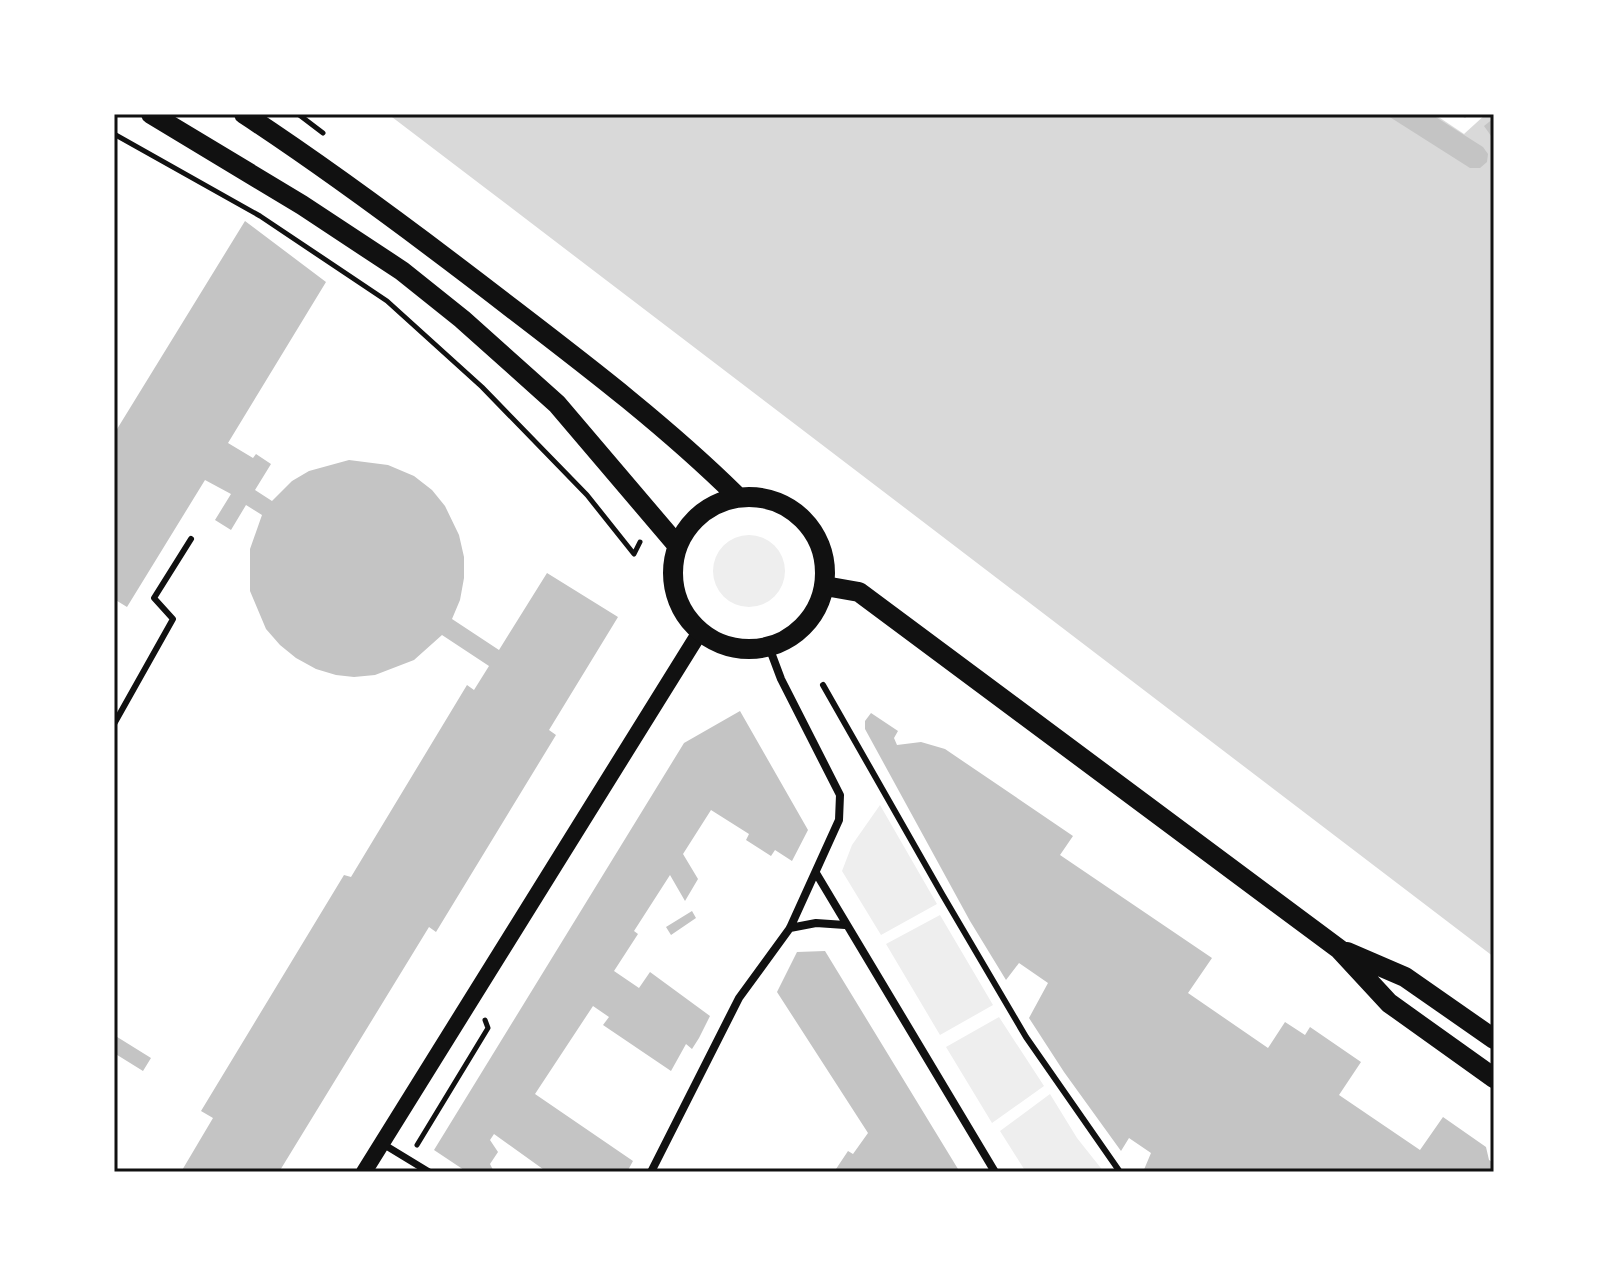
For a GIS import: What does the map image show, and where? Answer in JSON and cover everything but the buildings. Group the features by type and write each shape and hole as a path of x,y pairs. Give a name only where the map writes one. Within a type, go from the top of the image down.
{"main road":[{"path":"151,114 402,271 462,319 557,404 677,545"},
{"path":"244,114 323,166 547,335 652,418 737,496"},
{"path":"737,496 773,500 804,518 823,550 825,586 819,604 809,621 795,635 769,647 745,650 721,644 700,632 680,607 672,576 677,545 691,522 712,505 737,496"},
{"path":"825,586 859,592 1339,949 1389,1003 1494,1078"},
{"path":"364,1172 700,632"},
{"path":"1339,949 1405,977 1494,1039"}],"street":[{"path":"651,1172 739,998 790,928 839,820 840,795 781,679 769,647"},
{"path":"816,873 990,1170"},
{"path":"790,928 816,923 845,925"},
{"path":"382,1143 429,1172"}],"lane":[{"path":"114,724 173,619 154,598 191,539"},
{"path":"823,685 1026,1037 1120,1172"}],"path":[{"path":"114,134 260,216 387,301 493,398 587,495 634,554 640,542"},
{"path":"408,1159 488,1028 474,992"}],"shaded area":[{"path":"388,114 1494,114 1494,957 480,184"},
{"path":"749,535 775,545 785,571 775,597 749,607 723,597 713,571 723,545"},
{"path":"880,805 937,904 881,935 842,871 852,845"},
{"path":"940,915 993,1005 940,1035 886,944"},
{"path":"999,1017 1044,1086 992,1123 946,1047"},
{"path":"1050,1094 1077,1138 1104,1172 1026,1172 1000,1131"}],"pier":[{"path":"1434,114 1458,114 1465,118 1470,114 1486,114 1464,134"}]}
